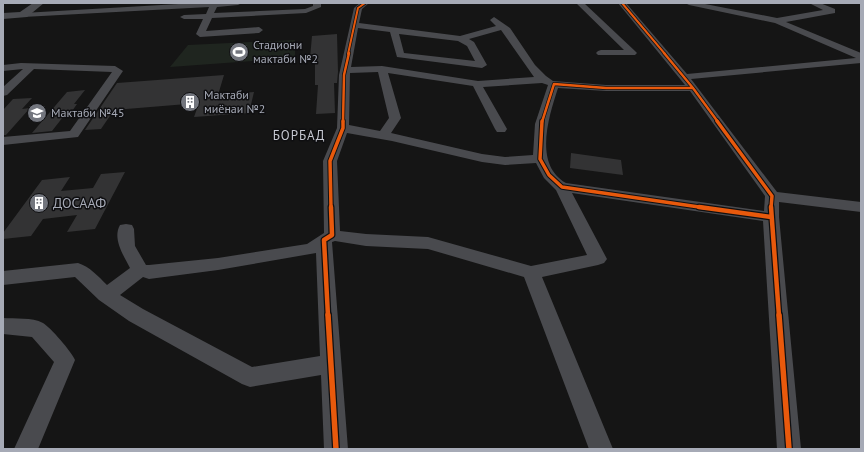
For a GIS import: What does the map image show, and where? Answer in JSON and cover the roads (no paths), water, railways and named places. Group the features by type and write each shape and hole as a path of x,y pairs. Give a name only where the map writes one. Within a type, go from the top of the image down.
{"main road":[{"path":"3,16 22,15 39,3"}],"street":[{"path":"22,15 238,3"},
{"path":"184,17 306,11 316,8 317,3"},
{"path":"336,449 331,364 328,237 330,161 343,128 345,70 358,8 365,3"},
{"path":"580,3 632,53 601,53"},
{"path":"622,3 688,83 772,196 771,217 790,449"},
{"path":"689,3 777,21 861,56"},
{"path":"777,21 832,11 813,3"},
{"path":"214,4 200,34 259,30"},
{"path":"492,19 501,27 508,30 532,68 542,80"},
{"path":"355,25 394,30 460,39 471,44 482,65 400,55 394,30"},
{"path":"460,39 475,34 489,32 501,27"},
{"path":"345,70 382,69 478,84 542,80 554,84 583,88 620,89 688,83 861,60"},
{"path":"3,68 31,67 115,69 118,71 74,134 3,141"},
{"path":"3,93 31,67"},
{"path":"382,69 394,118 383,135"},
{"path":"478,84 478,88 501,129"},
{"path":"554,84 541,124 540,159 549,175 557,184 562,187 771,217"},
{"path":"343,128 383,135 482,158 505,161 540,159"},
{"path":"106,295 140,270 149,272 218,264 311,249 328,237 428,242 532,273 598,259 562,187"},
{"path":"772,196 861,207"},
{"path":"126,229 127,246 140,270"},
{"path":"3,278 78,270 89,278 106,295 136,315 250,377 331,364"},
{"path":"532,273 601,449"},
{"path":"3,326 37,329 65,360 26,449"}],"place":[{"name":"Стадиони мактаби №2","path":"239,52"},
{"name":"Мактаби миёнаи №2","path":"190,102"},
{"name":"Мактаби №45","path":"37,113"},
{"name":"ДОСААФ","path":"39,203"}],"district":[{"name":"БОРБАД","path":"299,135"}]}
